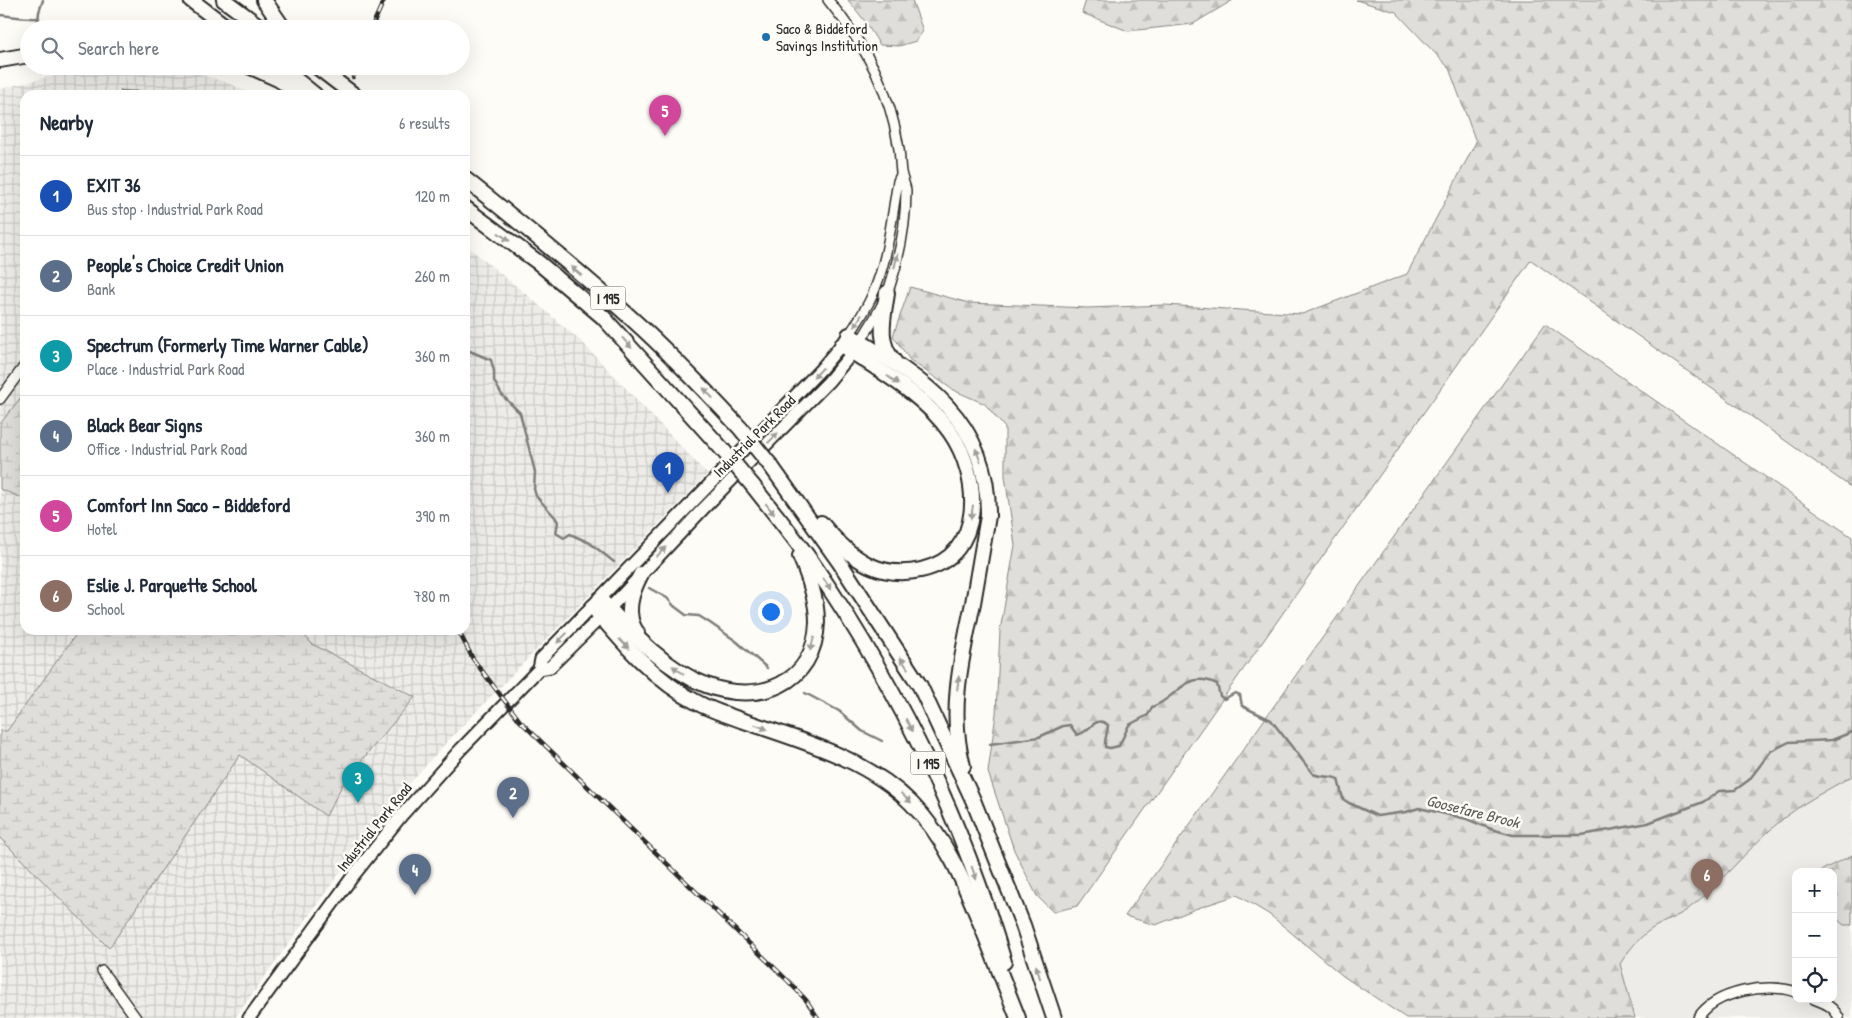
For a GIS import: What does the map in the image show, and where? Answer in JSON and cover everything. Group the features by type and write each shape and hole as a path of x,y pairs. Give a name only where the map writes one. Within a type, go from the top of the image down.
{"highway":[{"path":"191,0 217,20"},
{"path":"224,0 251,20"},
{"path":"264,0 278,20"},
{"path":"0,60 20,56"},
{"path":"269,75 296,90"},
{"path":"290,75 309,90"},
{"path":"329,75 348,90"},
{"name":"I 195","path":"470,183 632,318 704,390 741,429 771,466 840,563 920,686 973,800 1023,925 1054,1018"},
{"name":"I 195","path":"470,212 539,263 603,317 722,449 753,486 819,573 864,644 903,713 934,775 962,839 996,934 1019,1018"},
{"path":"887,293 882,330 884,346 892,359 903,370"},
{"path":"851,343 903,370 932,390 953,411 972,441 986,480 988,516 960,667 957,695 958,738 962,763 973,800"},
{"path":"771,466 830,534 841,545 868,565 896,572 910,572 928,568 948,556 962,540 970,520 973,501 970,474 956,442 933,411 851,343"},
{"path":"601,608 683,674 705,685 725,691 742,693 766,691 794,675 804,663 811,650 816,630 816,614 807,571 788,531"},
{"path":"641,574 632,596 630,614 633,626 647,645"},
{"path":"601,608 632,652 682,695 720,713 847,758 882,779 911,802 939,836 960,874 1019,1018"}],"main road":[{"name":"Industrial Park Road","path":"249,1018 354,876 401,816 454,756 539,669 541,659 641,574 828,382 851,343"},
{"name":"Industrial Park Road","path":"601,608 821,369 851,343"}],"street":[{"name":"Industrial Park Road","path":"828,0 857,38 878,74 892,116 899,149 901,175 905,182 906,190 903,225 887,293 851,343"},
{"name":"Industrial Park Road","path":"851,343 881,272 887,251 898,181 901,175"},
{"path":"0,399 20,372"},
{"path":"102,971 136,1018"},
{"path":"1698,1018 1705,1009 1718,1000 1740,993 1768,988 1781,988 1792,991"},
{"path":"1822,1003 1835,1010 1839,1018"}],"shaded area":[{"path":"56,75 202,75 231,84 242,90 20,90 20,635 470,635 470,249 584,344 707,474 445,744 383,813 235,1018 0,1018 0,89"},
{"path":"1852,751 1852,1018 1559,1018 1574,928"}],"green space":[{"path":"848,0 912,0 923,31 916,41 899,46 880,45"},
{"path":"1086,0 1233,0 1193,24 1128,31 1082,13"},
{"path":"1356,0 1852,0 1852,488 1531,260 1077,906 1053,912 1037,896 1014,850 988,772 996,714 1000,631 1015,545 1005,476 1005,428 985,404 953,390 910,360 893,336 910,287 969,303 1088,308 1165,305 1302,314 1407,274 1476,142 1449,68 1396,12"},
{"path":"1545,324 1852,537 1852,776 1786,816 1687,910 1643,935 1620,964 1635,1018 1406,1018 1343,976 1270,915 1237,895 1156,925 1125,916"},
{"path":"20,398 20,497 0,489 0,424"},
{"path":"75,635 304,635 312,644 415,697 345,780 326,816 240,755 109,948 0,838 0,731 7,731"},
{"path":"1852,855 1852,925 1844,925 1837,919 1837,868 1826,868"}],"waterway":[{"name":"Goosefare Brook","path":"38,20 43,0"},
{"path":"0,15 39,18"},
{"name":"Goosefare Brook","path":"470,351 491,360 494,381 502,395 520,413 535,472 534,489 536,496 558,522 556,533 564,538 570,534 590,543 614,562"},
{"name":"Goosefare Brook","path":"649,588 667,598 686,615 699,616 710,623 736,641 767,668"},
{"name":"Goosefare Brook","path":"990,744 1039,737 1063,726 1070,725 1077,735 1095,723 1103,722 1108,725 1105,747 1119,746 1129,725 1148,715 1152,707 1169,698 1189,682 1206,680 1217,684 1220,696 1224,699 1235,693 1240,695 1242,706 1271,720 1313,774 1338,779 1343,799 1377,816 1419,808 1467,819 1491,829 1513,835 1582,835 1648,823 1703,802 1719,791 1735,790 1749,780 1771,751 1789,742 1832,740 1852,732"},
{"name":"Goosefare Brook","path":"805,693 839,711 862,731 882,741"}],"railway":[{"path":"375,20 384,0"},
{"path":"461,635 473,659 520,721 789,982 806,1000 818,1018"}],"place":[{"name":"Saco & Biddeford Savings Institution","path":"766,37"},
{"name":"Comfort Inn Saco - Biddeford","path":"665,136"},
{"name":"EXIT 36","path":"668,493"},
{"name":"Spectrum (Formerly Time Warner Cable)","path":"358,803"},
{"name":"People's Choice Credit Union","path":"513,818"},
{"name":"Black Bear Signs","path":"415,895"},
{"name":"Eslie J. Parquette School","path":"1707,900"}]}
